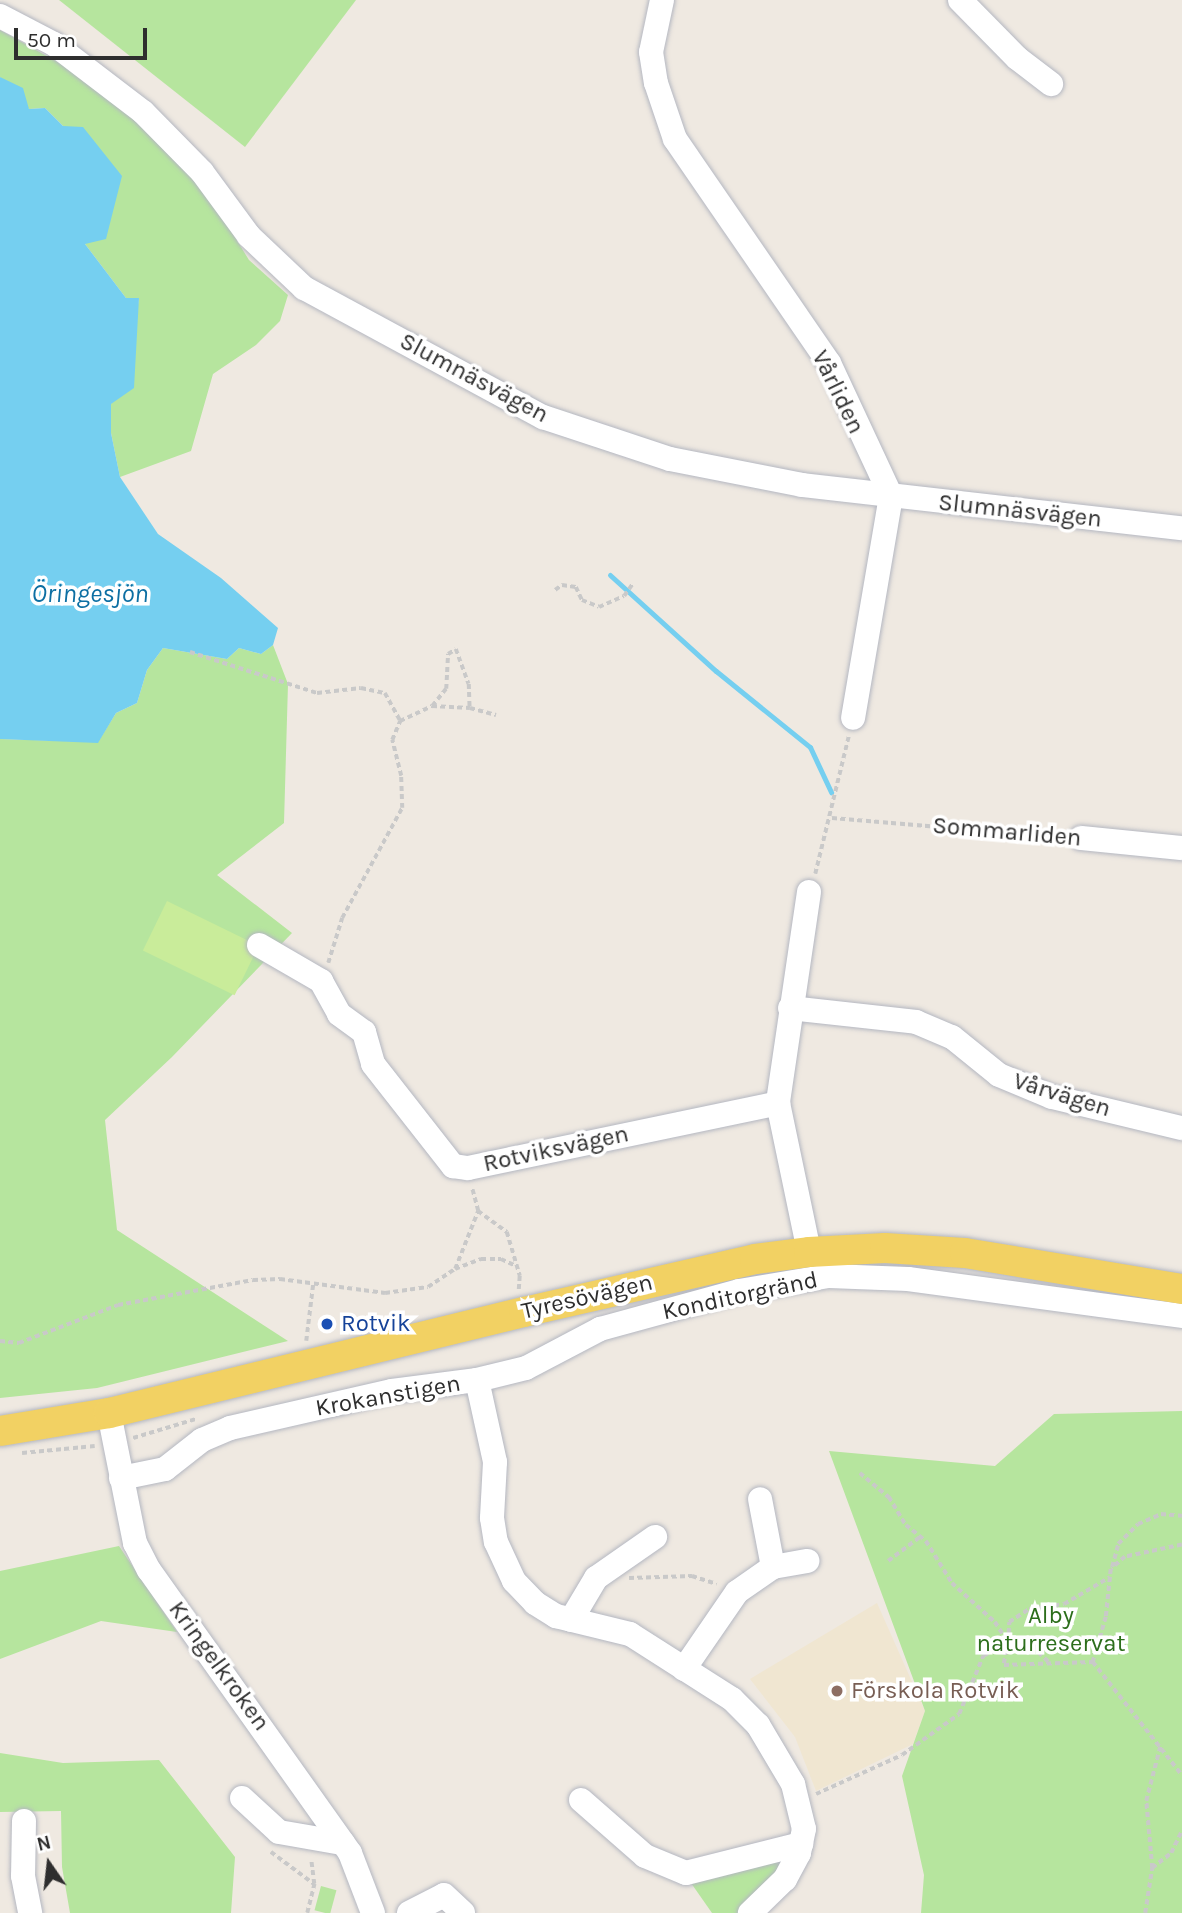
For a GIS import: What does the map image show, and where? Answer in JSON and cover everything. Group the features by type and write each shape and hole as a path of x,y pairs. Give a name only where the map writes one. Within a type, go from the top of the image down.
{"main road":[{"name":"Tyresövägen","path":"6,1442 109,1413 755,1259 809,1252 886,1248 965,1254 1182,1289"}],"street":[{"name":"Vårliden","path":"662,0 651,51 656,83 675,139 829,363 891,496"},
{"path":"960,0 1017,58 1051,84"},
{"name":"Slumnäsvägen","path":"0,16 54,44 143,112 202,172 249,236 304,288 543,417 670,459 802,485 1182,528"},
{"path":"853,718 891,496"},
{"name":"Sommarliden","path":"1081,838 1182,848"},
{"path":"809,892 778,1102 809,1252"},
{"path":"259,946 321,981"},
{"name":"Rotviksvägen","path":"321,981 339,1014 364,1032 373,1064 453,1166 468,1168 778,1102"},
{"name":"Vårvägen","path":"790,1008 916,1022 952,1038 999,1075 1052,1097 1181,1128"},
{"name":"Konditorgränd","path":"477,1380 526,1368 600,1329 739,1291 829,1276 908,1279 1182,1316"},
{"name":"Krokanstigen","path":"121,1478 164,1469 202,1440 230,1428 392,1391 477,1380 495,1462 492,1518 503,1563 535,1603 571,1620 630,1634 732,1699 758,1725 799,1798 802,1837"},
{"name":"Kringelkroken","path":"109,1413 135,1543 149,1570 343,1843 367,1910"},
{"path":"760,1499 773,1567"},
{"path":"571,1620 590,1585 655,1536"},
{"path":"684,1669 737,1592 773,1567 807,1561"},
{"path":"242,1798 262,1821 279,1832 343,1843"},
{"path":"581,1800 645,1856 686,1873 802,1837"},
{"path":"24,1821 23,1876 30,1913"},
{"path":"750,1913 785,1879 802,1837"},
{"path":"409,1913 444,1895 463,1913"}],"path":[{"path":"555,590 562,585 576,587 582,600 599,607 624,596 633,583"},
{"path":"321,981 342,918 402,808 401,776 392,740 400,721 432,706 446,689 448,654 456,649 469,684 470,708"},
{"path":"190,652 317,693 361,688 385,693 400,721"},
{"path":"432,706 470,708 496,715"},
{"path":"809,892 832,818 853,718"},
{"name":"Sommarliden","path":"832,818 1081,838"},
{"path":"455,1269 478,1211 468,1168"},
{"path":"478,1211 507,1232 517,1267 519,1294"},
{"path":"0,1340 19,1343 118,1305 253,1280 385,1293 428,1287 455,1269 481,1259 500,1259 517,1267"},
{"path":"305,1345 313,1284"},
{"path":"6,1442 115,1443 178,1423"},
{"path":"860,1473 889,1497 906,1525 920,1537 952,1583 995,1622 1008,1642 1034,1649 1048,1662"},
{"path":"1093,1662 1106,1617 1111,1569 1118,1544 1138,1524 1161,1514 1182,1516"},
{"path":"888,1561 920,1537"},
{"path":"1111,1569 1125,1557 1182,1545"},
{"path":"616,1564 633,1580 692,1576 737,1592"},
{"path":"1093,1662 1004,1665 1009,1622 1029,1609 1064,1605 1110,1577"},
{"path":"799,1798 833,1790 865,1774 959,1714 983,1656 1008,1642"},
{"path":"1093,1662 1182,1775"},
{"path":"1145,1913 1152,1868 1146,1801 1160,1746"},
{"path":"262,1821 254,1829 270,1851 314,1884"},
{"path":"1152,1868 1171,1853 1182,1830"},
{"path":"307,1913 314,1884 309,1839"}],"shaded area":[{"name":"Förskola Rotvik","path":"877,1603 925,1711 913,1744 816,1791 795,1737 750,1679"}],"green space":[{"path":"59,0 356,0 245,147"},
{"path":"0,30 63,65 142,122 194,171 249,260 288,295 280,321 256,345 213,374 191,451 120,477 111,433 111,404 134,333 139,298 126,298 85,244 63,126 45,108 29,109 0,77"},
{"path":"273,645 288,684 284,823 217,875 292,933 172,1057 105,1120 117,1230 288,1341 97,1388 0,1398 0,739 98,742 116,713 137,703 147,670 163,648 227,659 239,648 261,654"},
{"path":"167,901 259,946 235,995 143,950"},
{"name":"Alby naturreservat","path":"1182,1411 1182,1913 921,1913 924,1875 902,1776 925,1711 829,1451 995,1466 1054,1414"},
{"path":"119,1546 177,1632 101,1621 0,1659 0,1571"},
{"path":"0,1753 63,1763 159,1760 235,1857 231,1913 70,1913 62,1867 61,1811 0,1812"},
{"path":"784,1855 781,1876 738,1913 712,1913 691,1883"},
{"path":"321,1886 336,1890 330,1913 315,1910"}],"water":[{"name":"Öringesjön","path":"0,77 23,88 29,109 45,108 63,126 83,127 122,176 106,239 85,244 126,298 139,298 134,388 111,404 111,433 120,477 158,534 221,578 278,628 273,645 261,654 239,648 227,659 163,648 147,670 137,703 116,713 98,743 0,739"}],"waterway":[{"path":"610,575 716,671 810,747 831,792"}],"place":[{"name":"Rotvik","path":"327,1324"},
{"name":"Förskola Rotvik","path":"837,1691"}]}
